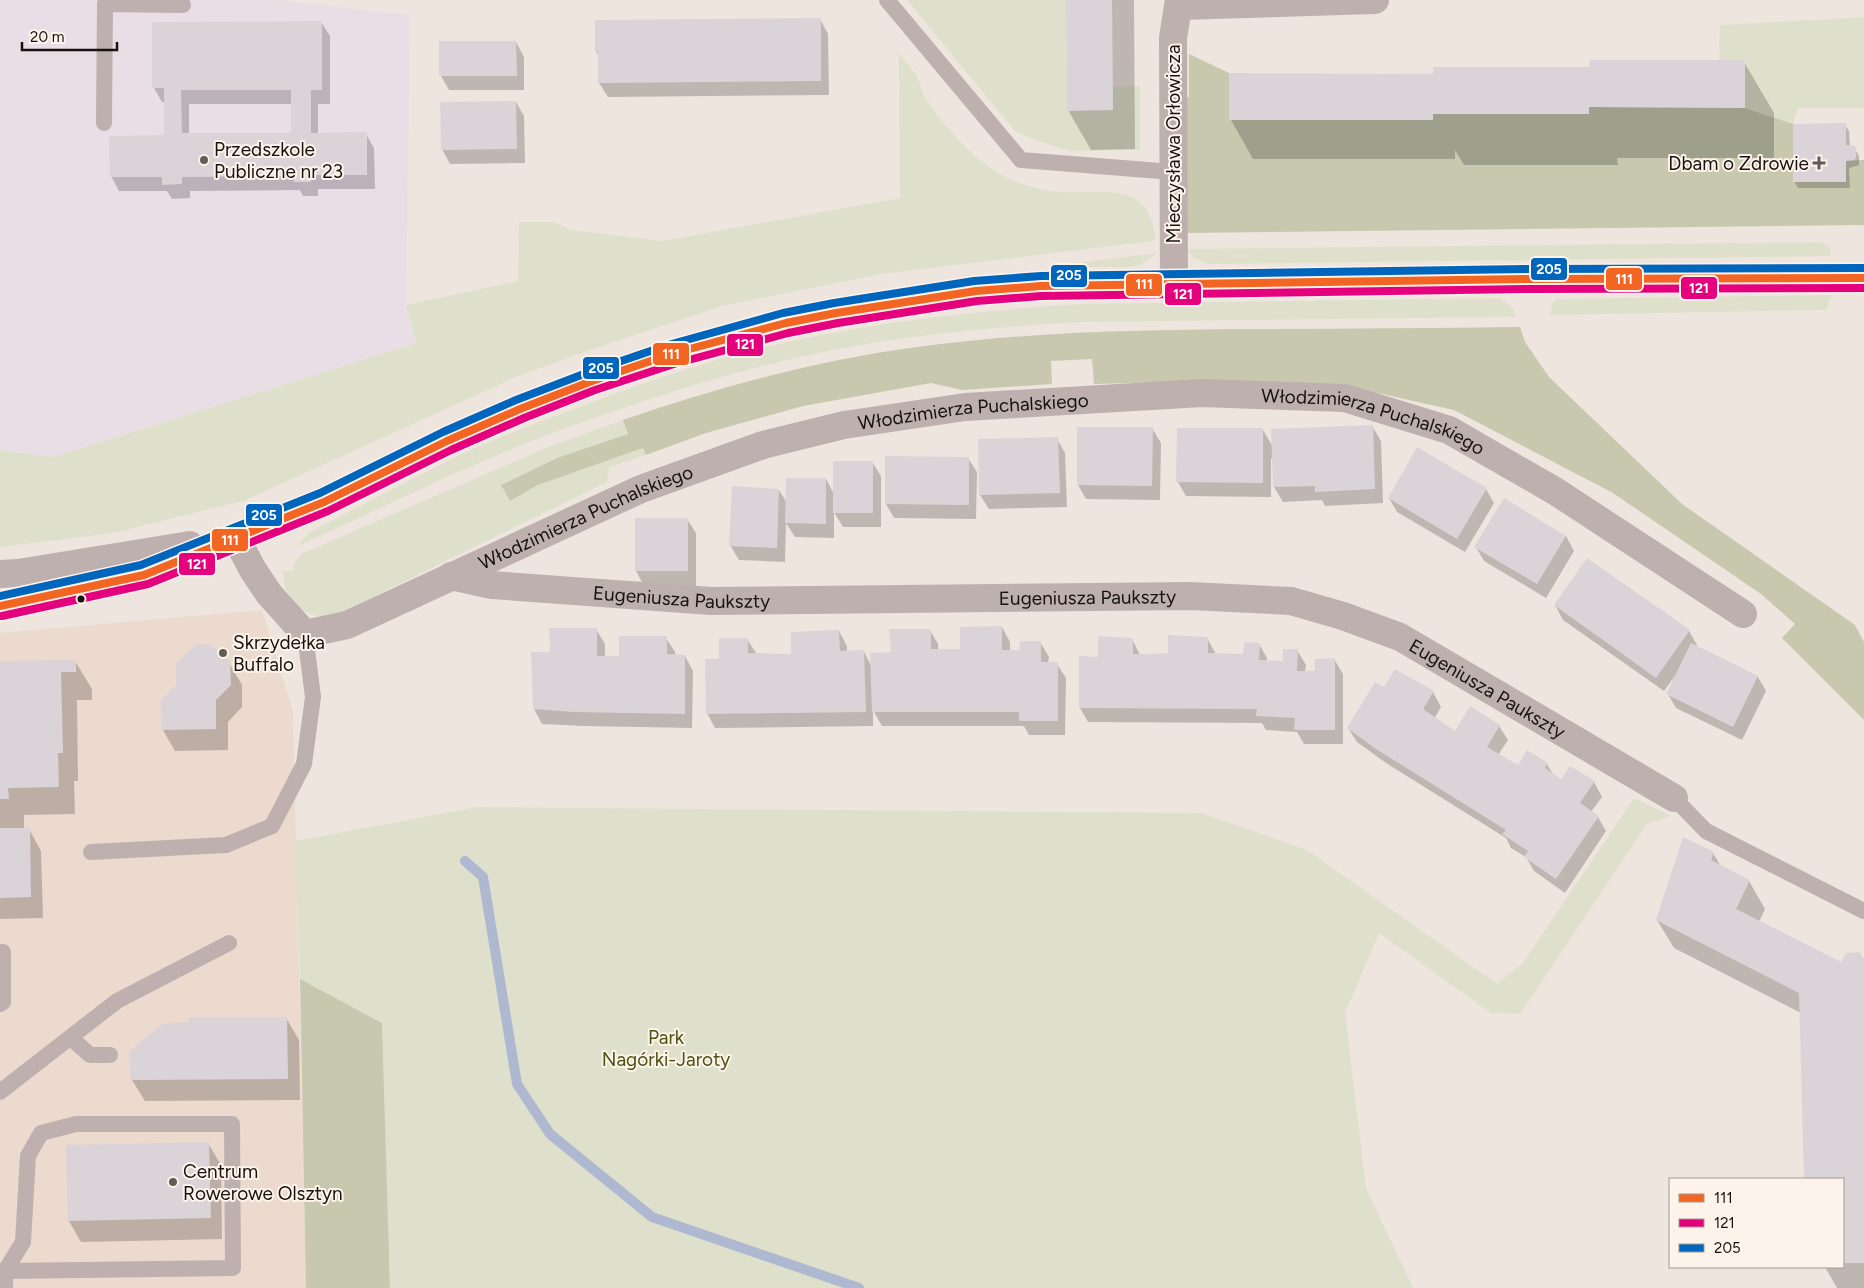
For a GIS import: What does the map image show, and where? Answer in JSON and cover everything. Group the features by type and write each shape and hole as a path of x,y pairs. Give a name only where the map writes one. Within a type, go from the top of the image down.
{"street":[{"name":"Mieczysława Orłowicza","path":"1174,284 1173,38 1179,3 1375,0"},
{"path":"0,606 144,575 324,502 448,441 520,409 627,369 736,335 836,312 976,291 1041,286 1864,278"},
{"name":"Włodzimierza Puchalskiego","path":"305,634 347,625 641,488 764,445 844,425 965,407 1202,393 1345,398 1449,430 1555,491 1743,614"},
{"path":"0,574 18,573 236,538"},
{"path":"236,538 253,570 269,594 305,634"},
{"name":"Eugeniusza Paukszty","path":"451,576 492,585 712,601 1190,596 1291,601 1344,616 1400,637 1674,798"}],"lane":[{"path":"886,0 1021,160 1173,172"},
{"path":"104,123 104,2 183,5"},
{"path":"91,852 226,845 272,826 304,764 313,697 305,634"},
{"path":"1674,798 1706,832 1864,911"},
{"path":"0,1092 117,1001 230,943"},
{"path":"0,952 3,952 3,1002 0,1004"},
{"path":"71,1038 90,1055 110,1055"},
{"path":"2,1271 233,1268 232,1124 76,1124 41,1133 28,1156 23,1242 2,1271 6,1288"}],"shaded area":[{"name":"Przedszkole Publiczne nr 23","path":"0,0 278,0 410,15 406,305 416,343 53,457 0,450"},
{"path":"262,610 293,712 306,1288 0,1288 0,633"}],"green space":[{"path":"907,0 1066,0 1067,110 1113,110 1113,87 1140,86 1140,150 1071,151 1038,141 1015,131"},
{"path":"1864,17 1864,108 1798,108 1793,124 1745,108 1745,61 1719,60 1720,25"},
{"path":"894,48 915,73 924,96 934,111 954,135 990,168 1017,182 1044,190 1108,192 1134,198 1144,207 1151,220 1156,239 1153,241 881,274 722,306 518,376 246,500 114,533 0,547 0,450 53,457 416,343 406,305 518,281 519,222 554,222 571,230 662,241 900,198 899,57"},
{"path":"1189,54 1229,73 1230,120 1433,120 1433,114 1589,114 1589,107 1745,108 1793,124 1793,181 1846,181 1846,161 1864,160 1864,225 1183,233 1182,99 1189,97"},
{"path":"1822,242 1830,249 1831,256 1207,264 1193,257 1187,249"},
{"path":"1158,253 1141,264 1128,267 1050,267 1050,266"},
{"path":"1832,295 1826,310 1550,315 1552,304 1556,299"},
{"path":"1499,298 1513,308 1516,317 1083,322 964,331 884,341 806,356 739,372 685,388 630,405 550,434 454,474 296,547 309,533 318,528 444,463 501,437 665,376 715,360 805,338 922,319 1001,310 1081,304"},
{"path":"1520,327 1525,342 1549,377 1682,504 1855,625 1864,642 1864,720 1782,638 1795,624 1761,594 1613,493 1454,410 1346,386 1200,381 1094,384 1092,359 1051,361 1052,384 962,390 931,383 803,406 706,433 646,455 643,448 538,485 510,501 501,485 557,458 628,434 623,420 652,410 770,376 830,362 908,348 1052,334 1101,332"},
{"path":"623,420 628,434 557,458 502,485 510,501 538,485 643,448 646,455 609,467 607,482 332,617 322,617 304,611 291,599 284,582 283,571 293,571 295,563 301,554 553,445"},
{"name":"Park Nagórki-Jaroty","path":"1634,798 1671,816 1647,824 1520,1014 1491,1013 1379,933 1345,1013 1366,1188 1413,1288 390,1288 382,1023 300,979 295,841 477,807 1202,813 1307,850 1497,984 1522,964"},
{"path":"300,979 382,1023 390,1288 306,1288"}],"building":[{"path":"1066,0 1112,0 1113,110 1067,111"},
{"path":"821,18 821,81 598,83 598,51 595,51 595,20"},
{"path":"322,21 322,90 311,90 311,133 367,132 367,175 311,175 311,182 294,182 294,176 182,177 182,184 162,185 162,177 110,177 109,136 164,135 164,88 152,88 152,22","holes":["181,90 291,90 291,133 182,133"]},
{"path":"439,41 516,41 517,76 439,76"},
{"path":"1590,60 1745,60 1745,108 1589,107 1589,114 1433,114 1433,120 1229,120 1229,73 1433,74 1433,67 1589,67"},
{"path":"516,101 517,149 441,150 440,102"},
{"path":"1846,123 1846,145 1854,145 1856,148 1856,158 1846,161 1846,182 1793,182 1793,124"},
{"path":"1373,425 1375,489 1315,492 1315,486 1273,487 1271,429"},
{"path":"1077,427 1153,427 1152,486 1077,485"},
{"path":"1177,428 1263,428 1263,483 1176,482"},
{"path":"1058,437 1060,493 979,495 978,439"},
{"path":"1417,447 1487,488 1457,539 1388,498"},
{"path":"885,456 969,457 969,505 885,504"},
{"path":"833,461 873,461 873,513 833,513"},
{"path":"786,478 826,478 826,524 785,523"},
{"path":"732,486 779,489 777,548 729,546"},
{"path":"1504,498 1566,536 1537,584 1474,547"},
{"path":"635,518 688,518 688,571 635,571"},
{"path":"1587,558 1690,630 1656,678 1554,605"},
{"path":"1002,626 1002,650 1019,650 1020,641 1041,641 1041,662 1058,662 1058,721 1019,721 1019,712 872,712 870,653 891,652 889,629 931,629 931,649 960,649 960,627"},
{"path":"549,628 597,628 597,656 619,656 619,636 667,636 667,654 685,655 685,714 574,712 533,709 531,652 550,652"},
{"path":"839,630 840,651 864,650 866,712 706,714 705,659 719,659 719,638 748,638 748,653 791,654 791,632"},
{"path":"1168,635 1208,637 1208,653 1243,654 1244,642 1260,643 1259,660 1283,661 1283,649 1298,649 1297,671 1315,671 1315,659 1335,658 1335,730 1294,730 1295,718 1256,716 1257,709 1079,708 1079,656 1098,657 1098,636 1133,638 1133,654 1151,654 1168,653"},
{"path":"1691,643 1758,676 1733,727 1666,694"},
{"path":"211,644 212,648 215,648 230,662 231,685 216,700 216,729 162,730 161,700 176,685 176,663 194,645"},
{"path":"76,660 76,672 61,672 63,753 58,753 59,787 8,788 9,799 0,799 0,661"},
{"path":"1395,669 1434,691 1423,709 1455,731 1470,706 1500,725 1487,747 1518,765 1527,750 1548,763 1545,768 1561,779 1570,766 1595,781 1580,803 1599,816 1556,879 1524,857 1528,851 1502,834 1506,830 1376,749 1347,728 1375,682 1384,687"},
{"path":"0,828 30,828 31,897 0,898"},
{"path":"1683,837 1714,852 1711,860 1750,880 1736,909 1841,962 1846,953 1860,952 1860,957 1864,957 1864,1263 1844,1263 1844,1178 1804,1178 1799,993 1656,920"},
{"path":"189,1017 287,1017 288,1079 131,1080 129,1052 162,1024 189,1022"},
{"path":"209,1142 211,1218 68,1221 66,1145"}],"waterway":[{"path":"465,861 483,877 517,1084 550,1134 652,1217 859,1288"}],"transit line":[{"name":"205","path":"0,596 141,565 320,493 443,432 516,400 589,372 668,345 783,313 834,303 974,281 1041,276 1532,269 1864,268"},
{"name":"111","path":"0,606 144,575 324,502 447,441 520,409 592,381 671,354 786,323 836,313 976,291 1041,286 1532,279 1864,278"},
{"name":"121","path":"2,616 148,584 328,511 451,450 595,390 674,364 788,333 838,323 977,301 1041,296 1532,289 1864,288"}],"place":[{"name":"Przedszkole Publiczne nr 23","path":"204,160"},
{"name":"Dbam o Zdrowie","path":"1819,163"},
{"name":"Skrzydełka Buffalo","path":"223,653"},
{"name":"Centrum Rowerowe Olsztyn","path":"173,1182"}]}
